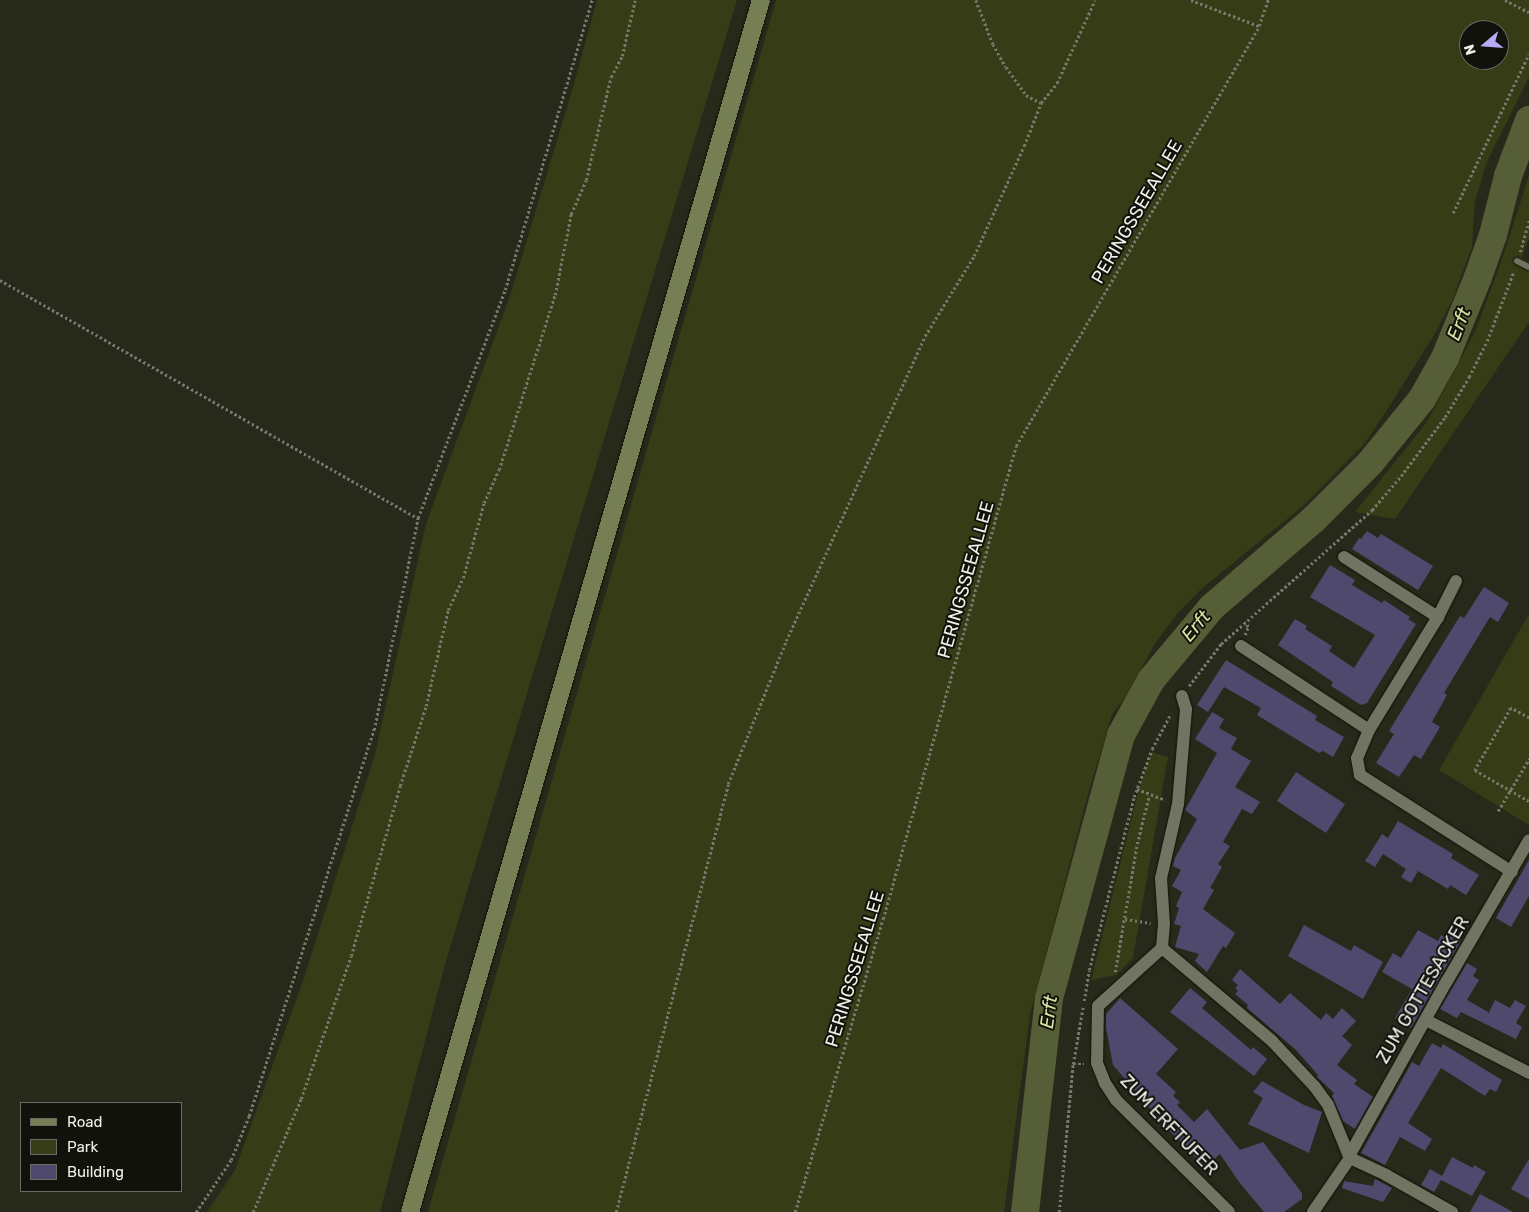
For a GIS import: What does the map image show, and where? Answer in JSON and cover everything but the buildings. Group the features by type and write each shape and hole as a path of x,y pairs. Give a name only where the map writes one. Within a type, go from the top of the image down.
{"main road":[{"path":"410,1212 761,0"}],"street":[{"path":"1344,557 1438,617"},
{"path":"1456,581 1438,617 1369,730 1357,758 1360,775 1512,872"},
{"path":"1241,646 1369,730"},
{"path":"1182,696 1186,709 1178,804 1161,878 1164,924 1162,948 1272,1041 1315,1087 1328,1104 1350,1157 1452,1212"},
{"name":"ZUM GOTTESACKER","path":"1313,1212 1350,1157 1529,840"},
{"name":"ZUM ERFTUFER","path":"1162,948 1140,970 1110,993 1098,1006 1096,1019 1097,1063 1105,1083 1116,1100 1229,1212"},
{"path":"1426,1020 1529,1073"}],"lane":[{"path":"1517,261 1529,268"}],"path":[{"path":"196,1212 230,1160 249,1116 374,730 418,518 505,290 592,0"},
{"path":"252,1212 301,1099 351,956 400,786 426,706 448,610 463,578 484,503 499,470 555,295 571,214 586,180 611,77 622,56 635,0"},
{"path":"976,0 994,44 1011,74 1026,96 1041,103"},
{"path":"616,1212 728,784 786,641 925,336 974,256 1024,146 1041,103 1057,83 1095,0"},
{"path":"1191,0 1259,26"},
{"name":"PERINGSSEEALLEE","path":"795,1212 883,919 1016,446 1259,26 1268,0"},
{"path":"1505,0 1529,12"},
{"path":"1452,213 1529,54"},
{"path":"1059,1212 1074,1064 1089,970 1136,790 1152,749 1182,696 1221,644 1372,510 1401,476 1445,417 1469,377 1487,341 1517,261 1529,220"},
{"path":"0,280 418,518"},
{"path":"1529,718 1511,708 1475,770 1529,801"},
{"path":"1498,811 1529,759"},
{"path":"1136,790 1178,804"},
{"path":"1110,993 1125,919 1137,844 1150,796"},
{"path":"1125,919 1164,924"}],"green space":[{"path":"597,0 737,0 446,961 380,1212 207,1212 235,1170 305,975 375,754 426,524 510,296 574,84"},
{"path":"776,0 1529,0 1529,77 1486,164 1475,202 1472,247 1452,301 1434,335 1364,444 1303,506 1200,590 1177,614 1154,645 1125,698 1112,714 1087,798 1030,1014 1004,1212 428,1212"},
{"path":"1529,175 1529,237 1522,257 1529,261 1529,322 1395,519 1355,512 1427,422 1475,332 1502,260"},
{"path":"1529,614 1529,825 1439,770"},
{"path":"1151,752 1168,757 1133,958 1116,975 1091,980 1137,797"}],"waterway":[{"name":"Erft","path":"1025,1212 1049,998 1121,735 1151,680 1212,607 1314,519 1370,463 1422,399 1445,358 1478,277 1493,235 1508,176 1529,120"}]}
